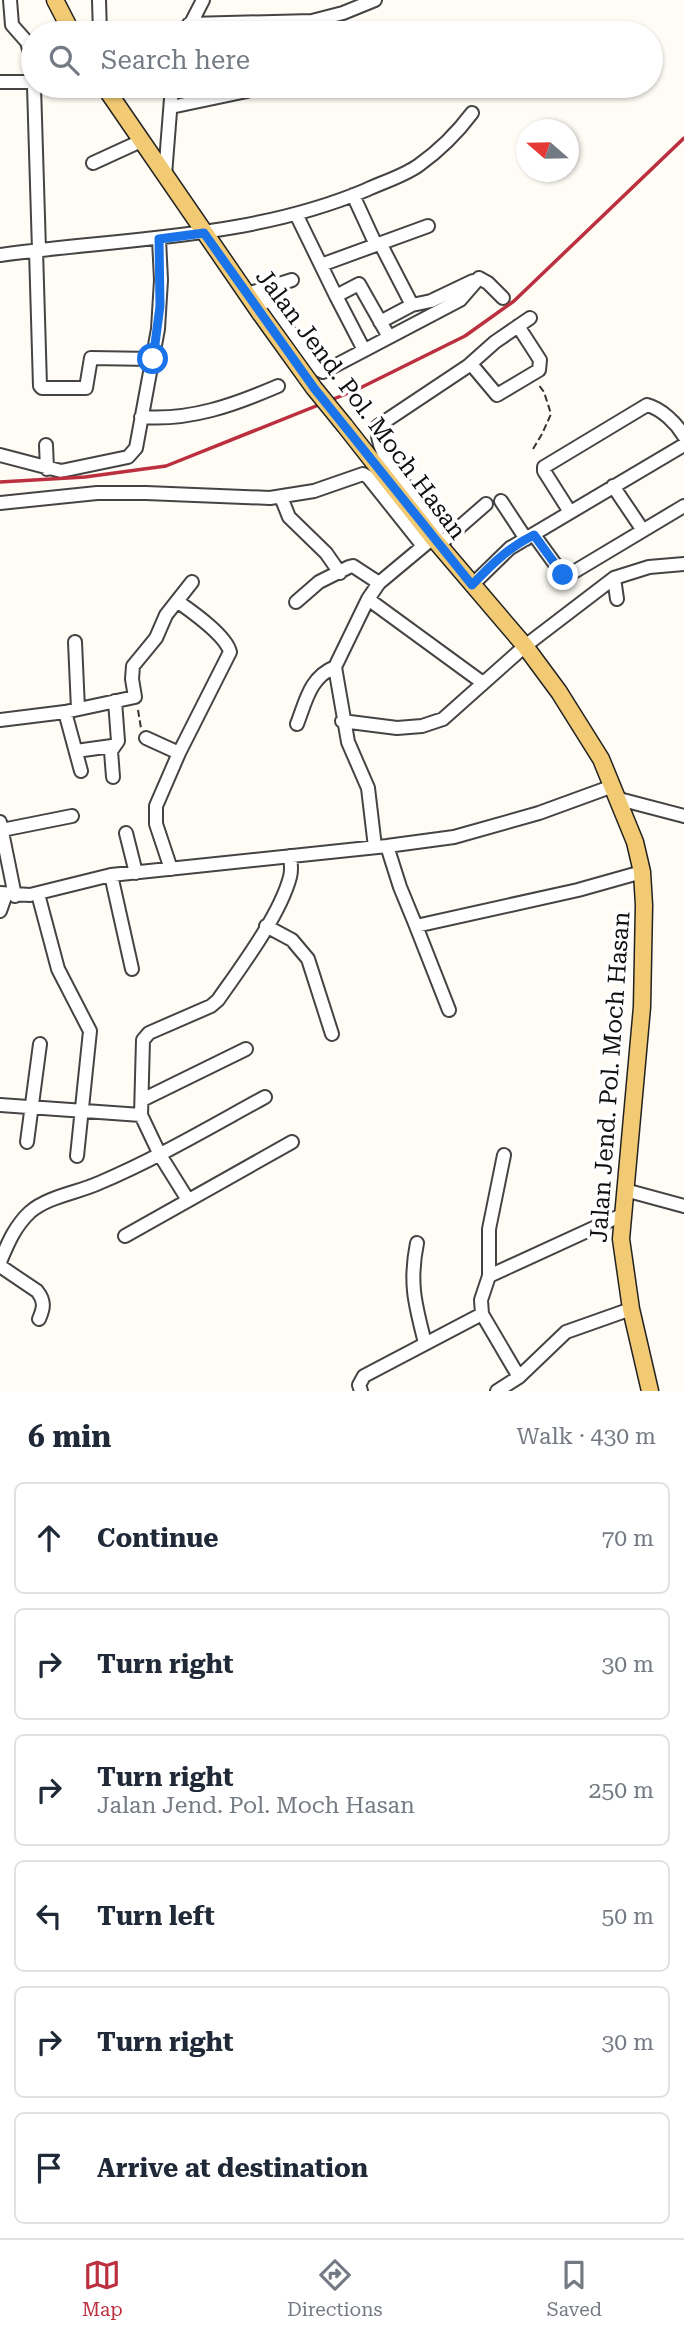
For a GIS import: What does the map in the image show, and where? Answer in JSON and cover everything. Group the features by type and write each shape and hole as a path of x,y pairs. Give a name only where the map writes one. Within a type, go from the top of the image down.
{"main road":[{"path":"55,0 66,21"},
{"name":"Jalan Jend. Pol. Moch Hasan","path":"112,98 314,388 431,543 525,646 580,723 616,792 635,842 642,872 645,929 642,1007 622,1214 622,1262 650,1391"}],"street":[{"path":"10,0 12,25 21,35"},
{"path":"99,0 100,21"},
{"path":"192,21 203,0"},
{"path":"312,21 343,13 375,0"},
{"path":"0,82 21,83"},
{"path":"34,98 40,386 46,389 86,388 91,358 153,359"},
{"path":"165,175 171,98"},
{"path":"171,107 214,98"},
{"path":"0,255 204,233 296,214 353,195 418,167 458,132 472,113"},
{"path":"93,163 141,141"},
{"path":"353,195 412,305"},
{"path":"296,214 364,350"},
{"path":"321,265 428,226"},
{"path":"0,455 47,469 67,471 128,457 136,448 160,306 159,239"},
{"path":"255,302 266,300 318,370 323,372 460,300 479,278"},
{"path":"380,322 412,305 431,301 479,278 485,279 503,298"},
{"path":"255,302 292,280"},
{"path":"336,296 363,282 389,337"},
{"path":"431,543 439,527 384,457 377,430 380,423 471,364 495,342 530,318"},
{"path":"471,364 497,395 539,370 540,360 518,326"},
{"path":"141,417 177,418 193,415 241,402 278,386"},
{"path":"570,512 544,467 647,405 656,408 675,424 684,436"},
{"path":"46,445 47,469"},
{"path":"472,585 498,558 684,445"},
{"path":"0,503 97,493 281,497 314,491 363,474 431,543"},
{"path":"613,486 642,529"},
{"path":"281,497 289,517 326,553 340,573"},
{"path":"501,501 563,575 567,576 684,506"},
{"path":"449,1010 400,887 381,847 366,780 348,742 342,721 335,667 368,599 379,583 486,504"},
{"path":"660,520 684,516"},
{"path":"342,721 397,728 422,726 443,719 525,646 614,578 649,567 684,564"},
{"path":"296,603 319,582 349,567 354,566 379,583"},
{"path":"614,578 617,598"},
{"path":"0,720 135,698 133,666 156,638 166,615 192,582"},
{"path":"368,599 483,683"},
{"path":"171,869 155,816 156,806 179,753 230,652 230,648 209,626 177,601"},
{"path":"75,642 71,710 81,771"},
{"path":"297,724 311,687 324,672 335,667"},
{"path":"76,751 115,746 118,741 115,701"},
{"path":"146,738 179,753"},
{"path":"112,746 113,777"},
{"path":"7,894 38,894 111,875 381,847 471,833 616,792 684,816"},
{"path":"0,911 7,894 1,826 72,816"},
{"path":"126,833 136,873"},
{"path":"188,1200 160,1155 141,1115 142,1042 145,1036 214,1003 266,926 290,877 290,856"},
{"path":"416,926 578,890 642,872"},
{"path":"111,875 132,969"},
{"path":"38,894 58,969 90,1031 77,1156"},
{"path":"266,926 292,940 308,958 332,1034"},
{"path":"27,1142 40,1044"},
{"path":"142,1100 246,1049"},
{"path":"39,1319 43,1310 41,1296 0,1264 10,1237 33,1210 160,1155 265,1097"},
{"path":"0,1105 141,1115"},
{"path":"125,1236 292,1142"},
{"path":"504,1154 489,1228 489,1276 481,1300 482,1314 519,1377"},
{"path":"625,1191 684,1206"},
{"path":"489,1276 622,1214"},
{"path":"416,1243 412,1291 425,1343"},
{"path":"496,1391 519,1377 566,1332 631,1309"},
{"path":"361,1391 359,1385 364,1376 482,1314"}],"path":[{"path":"531,374 544,392 551,414 533,449"},
{"path":"135,698 142,733 146,738"}],"railway":[{"path":"0,482 85,477 166,466 356,390 465,336 514,301 684,138"}],"route":[{"path":"153,359 160,306 159,239 204,233 314,388 472,585 510,548 534,535 563,575"}]}
